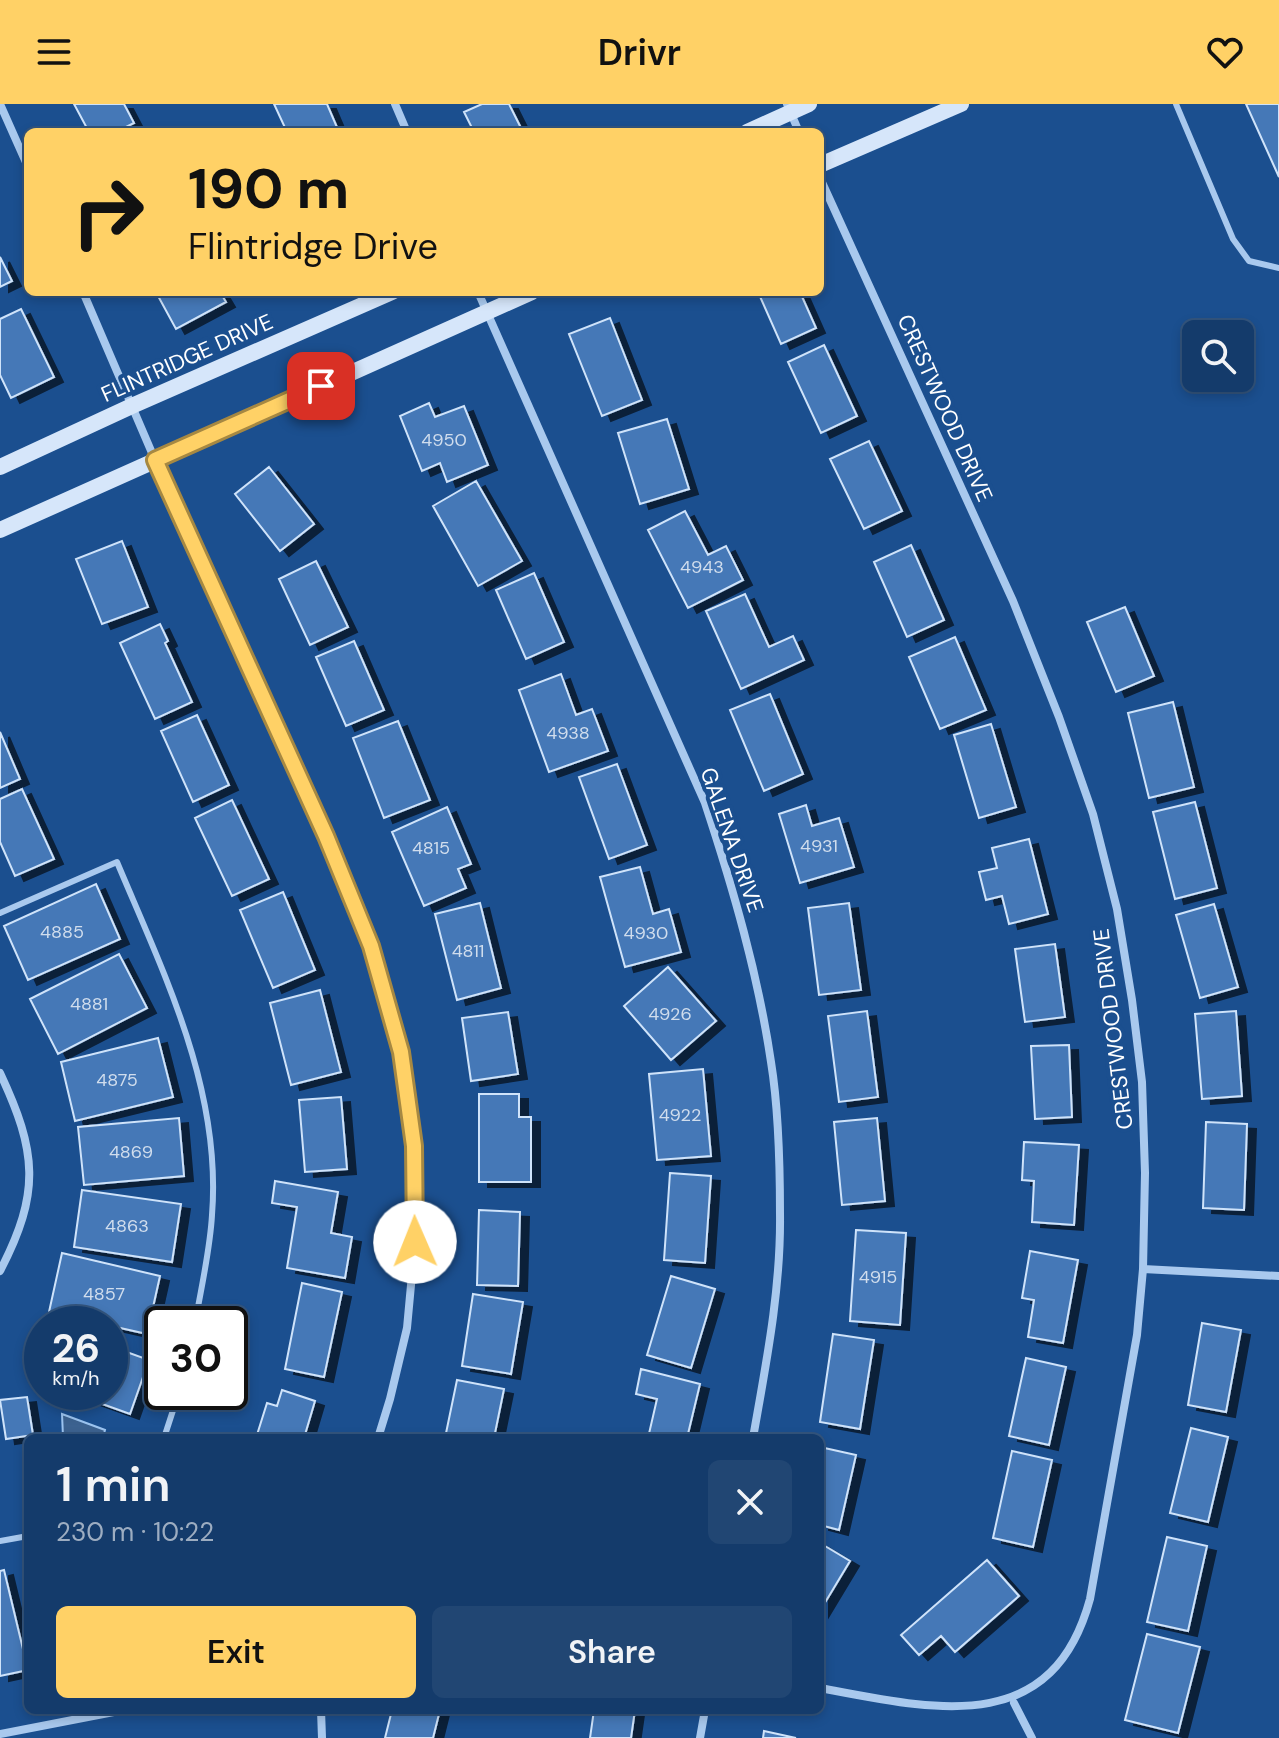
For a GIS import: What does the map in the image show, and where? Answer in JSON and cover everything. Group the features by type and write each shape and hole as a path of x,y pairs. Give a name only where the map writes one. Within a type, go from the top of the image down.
{"street":[{"path":"0,104 24,158"},
{"path":"395,104 405,128"},
{"path":"754,128 788,108 809,104"},
{"path":"824,163 961,104"},
{"path":"788,108 797,128"},
{"name":"CRESTWOOD DRIVE","path":"824,187 1013,601 1093,814 1117,909 1132,1000 1142,1082 1145,1173 1143,1269 1137,1335 1082,1632 1062,1664 1043,1685 1014,1703 982,1710 933,1709 824,1689"},
{"path":"85,296 155,460 326,836 371,946 401,1052 414,1146 415,1242 407,1328 379,1434"},
{"name":"FLINTRIDGE DRIVE","path":"0,467 383,296"},
{"name":"GALENA DRIVE","path":"480,296 705,803 753,964 772,1065 780,1216 775,1293 754,1434"},
{"path":"0,530 523,296"},
{"path":"0,1073 17,1110 30,1158 30,1195 18,1236 0,1271"},
{"path":"1143,1269 1279,1276"},
{"path":"1014,1703 1032,1738"},
{"path":"0,1734 103,1714"},
{"path":"321,1714 322,1738"},
{"path":"700,1738 704,1714"}],"lane":[{"path":"1176,104 1233,239 1249,261 1279,268"},
{"path":"0,913 117,862 183,1019 211,1146 213,1213 198,1306"},
{"path":"165,1434 173,1410"},
{"path":"0,1541 24,1537"}],"water":[{"path":"62,1414 105,1430 104,1434 63,1434"}],"building":[{"path":"74,104 124,104 134,123 124,128 87,128"},
{"path":"274,104 327,104 337,128 285,128"},
{"path":"482,104 509,104 521,128 472,128 464,112"},
{"path":"1246,104 1279,104 1279,177"},
{"path":"0,257 12,281 0,287"},
{"path":"158,296 222,296 226,302 176,329"},
{"path":"760,296 802,296 816,328 781,344"},
{"path":"21,309 54,377 11,398 0,375 0,319"},
{"path":"610,318 642,400 602,416 569,334"},
{"path":"824,345 857,416 821,433 788,362"},
{"path":"429,403 435,417 464,406 488,465 447,482 440,463 422,471 400,416"},
{"path":"667,419 689,489 640,504 618,433"},
{"path":"869,441 902,511 864,529 830,459"},
{"path":"269,467 314,524 280,551 235,494"},
{"path":"476,481 522,561 478,586 433,506"},
{"path":"685,511 708,555 726,546 743,580 688,608 648,530"},
{"path":"122,541 148,607 102,624 76,559"},
{"path":"911,545 944,620 907,637 874,562"},
{"path":"316,561 348,627 310,645 279,579"},
{"path":"534,573 564,642 526,659 496,590"},
{"path":"745,594 769,647 793,636 804,660 741,689 706,611"},
{"path":"1125,607 1154,676 1116,692 1087,622"},
{"path":"160,624 168,641 165,643 192,702 155,719 120,643"},
{"path":"955,637 986,710 940,729 909,657"},
{"path":"354,641 384,710 346,726 316,657"},
{"path":"561,674 576,715 592,709 608,751 549,772 519,690"},
{"path":"770,694 803,774 764,791 730,710"},
{"path":"1173,702 1194,787 1149,798 1128,713"},
{"path":"197,715 229,785 193,802 161,731"},
{"path":"398,721 430,800 384,818 353,738"},
{"path":"991,724 1016,807 979,818 954,735"},
{"path":"0,732 20,779 0,788"},
{"path":"617,764 647,845 609,859 579,777"},
{"path":"22,789 54,859 15,876 0,842 0,799"},
{"path":"232,800 269,879 232,896 195,818"},
{"path":"1195,802 1217,888 1175,899 1153,812"},
{"path":"806,805 812,826 839,818 854,867 800,883 779,814"},
{"path":"447,807 471,864 458,869 466,888 424,906 392,832"},
{"path":"1029,839 1048,914 1009,924 1002,896 986,900 979,872 997,868 992,848"},
{"path":"640,867 653,914 669,909 681,952 625,967 600,877"},
{"path":"96,884 120,939 28,980 4,926"},
{"path":"283,892 315,970 273,988 240,910"},
{"path":"480,903 501,988 457,1000 435,914"},
{"path":"849,903 861,990 819,995 808,908"},
{"path":"1214,904 1238,987 1200,998 1176,915"},
{"path":"1055,944 1065,1017 1025,1022 1015,949"},
{"path":"119,954 147,1008 58,1054 30,999"},
{"path":"668,967 716,1021 671,1060 624,1006"},
{"path":"320,990 341,1072 291,1085 270,1003"},
{"path":"867,1011 878,1097 839,1102 828,1016"},
{"path":"1236,1011 1242,1096 1202,1099 1195,1014"},
{"path":"508,1012 518,1074 471,1081 462,1018"},
{"path":"158,1038 173,1097 75,1121 61,1062"},
{"path":"1069,1045 1072,1117 1035,1119 1031,1046"},
{"path":"703,1069 711,1156 657,1160 649,1074"},
{"path":"479,1094 519,1094 519,1117 531,1117 531,1182 479,1182"},
{"path":"341,1097 347,1169 305,1172 299,1100"},
{"path":"179,1118 184,1176 84,1185 78,1127"},
{"path":"877,1118 885,1201 842,1205 834,1122"},
{"path":"1206,1122 1247,1124 1244,1210 1203,1208"},
{"path":"1024,1142 1079,1145 1074,1225 1032,1222 1034,1181 1022,1180"},
{"path":"670,1173 711,1176 705,1263 664,1260"},
{"path":"275,1181 338,1192 331,1233 352,1237 345,1278 287,1268 297,1207 272,1203"},
{"path":"82,1190 181,1204 172,1262 74,1247"},
{"path":"479,1210 520,1212 518,1286 477,1285"},
{"path":"856,1230 906,1233 900,1325 850,1321"},
{"path":"1030,1251 1078,1260 1063,1343 1028,1337 1034,1300 1022,1298"},
{"path":"62,1253 160,1276 153,1306 144,1306 144,1333 128,1330 128,1306 50,1306"},
{"path":"671,1276 715,1289 691,1368 647,1355"},
{"path":"302,1283 342,1292 324,1377 285,1369"},
{"path":"473,1294 523,1302 511,1374 462,1366"},
{"path":"1202,1323 1241,1330 1226,1412 1188,1405"},
{"path":"833,1334 874,1340 860,1429 820,1422"},
{"path":"128,1352 144,1358 144,1374 130,1414 119,1410 128,1410"},
{"path":"1026,1358 1066,1367 1049,1445 1009,1436"},
{"path":"641,1369 700,1384 688,1434 649,1434 657,1399 636,1394"},
{"path":"457,1380 504,1389 495,1434 446,1434"},
{"path":"282,1390 315,1401 305,1434 257,1434 267,1403 277,1406"},
{"path":"24,1397 24,1410 29,1410 33,1434 6,1439 0,1400"},
{"path":"1191,1428 1228,1437 1208,1522 1170,1513"},
{"path":"824,1448 856,1455 839,1530 824,1526"},
{"path":"1012,1451 1052,1460 1033,1547 993,1538"},
{"path":"1167,1537 1207,1546 1188,1631 1147,1622"},
{"path":"824,1545 850,1561 824,1604"},
{"path":"987,1560 1019,1596 955,1652 941,1636 919,1655 901,1635"},
{"path":"4,1570 24,1653 24,1671 0,1676 0,1571"},
{"path":"1147,1634 1200,1647 1178,1733 1125,1720"},
{"path":"391,1714 439,1714 433,1738 385,1738"},
{"path":"593,1714 634,1714 631,1738 590,1738"},
{"path":"764,1731 796,1738 763,1738"}],"route":[{"path":"321,386 155,460 326,836 371,946 401,1052 414,1146 415,1242"}]}
